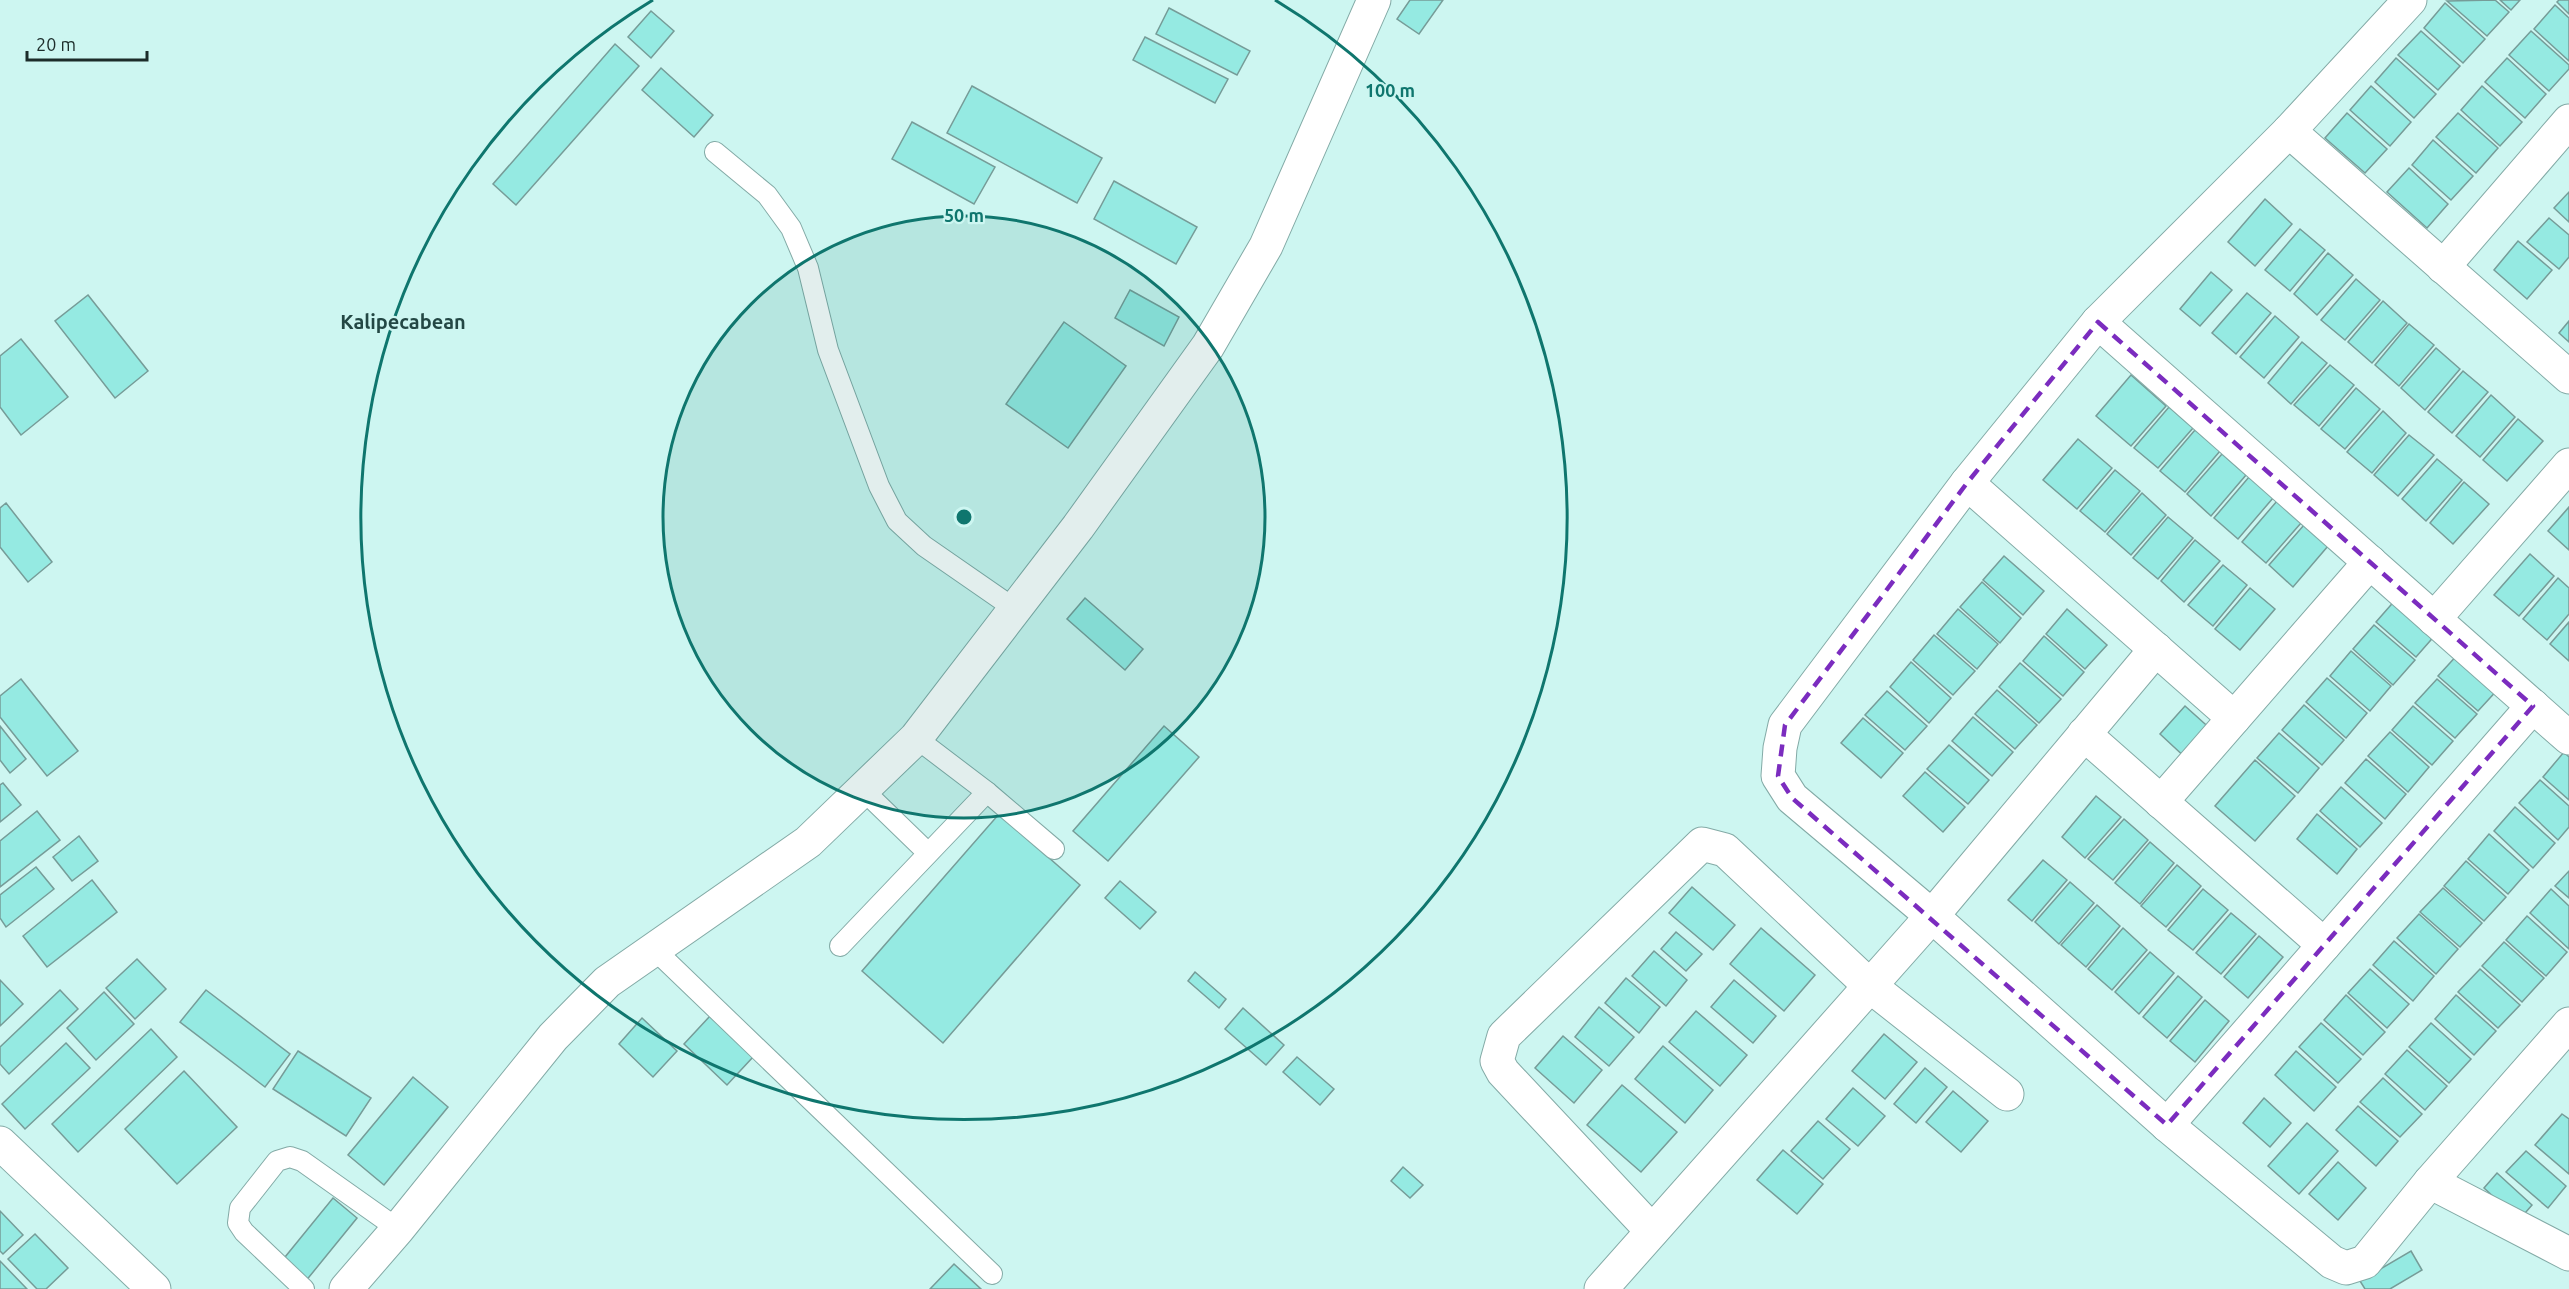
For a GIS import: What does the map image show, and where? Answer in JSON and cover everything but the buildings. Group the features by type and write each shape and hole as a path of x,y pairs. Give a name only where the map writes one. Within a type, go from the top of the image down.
{"street":[{"path":"346,1289 398,1229 553,1037 607,982 808,842 916,738 1078,527 1208,346 1266,246 1374,0"},
{"path":"2410,0 2289,131 2098,322 1967,483 1785,725 1780,748 1778,776 1792,798 1923,925 2332,1262 2346,1268 2365,1262 2430,1182 2569,1024"},
{"path":"2443,267 2569,121"},
{"path":"2289,131 2569,377"},
{"path":"2098,322 2569,738"},
{"path":"2434,619 2569,465"},
{"path":"1967,483 2234,718"},
{"path":"2161,802 2370,562"},
{"path":"1601,1289 1923,925 2156,649"},
{"path":"2167,1125 2533,706"},
{"path":"2084,734 2324,945"},
{"path":"1652,1231 1503,1072 1497,1061 1504,1036 1702,844 1725,850 1877,978 2007,1095"},
{"path":"0,1143 154,1289"},
{"path":"2430,1182 2569,1254"}],"lane":[{"path":"715,152 768,195 791,228 808,268 828,350 879,486 897,521 924,546 1016,609"},
{"path":"916,738 987,792 1054,849"},
{"path":"863,790 928,853"},
{"path":"840,946 987,792"},
{"path":"655,950 992,1274"},
{"path":"304,1289 244,1232 238,1222 240,1208 277,1161 290,1156 302,1161 398,1229"}],"highlighted area":[{"path":"2098,322 2533,706 2167,1125 1792,798 1778,776 1785,725 1967,483"}],"district":[{"name":"Kalipecabean","path":"403,321"}]}
